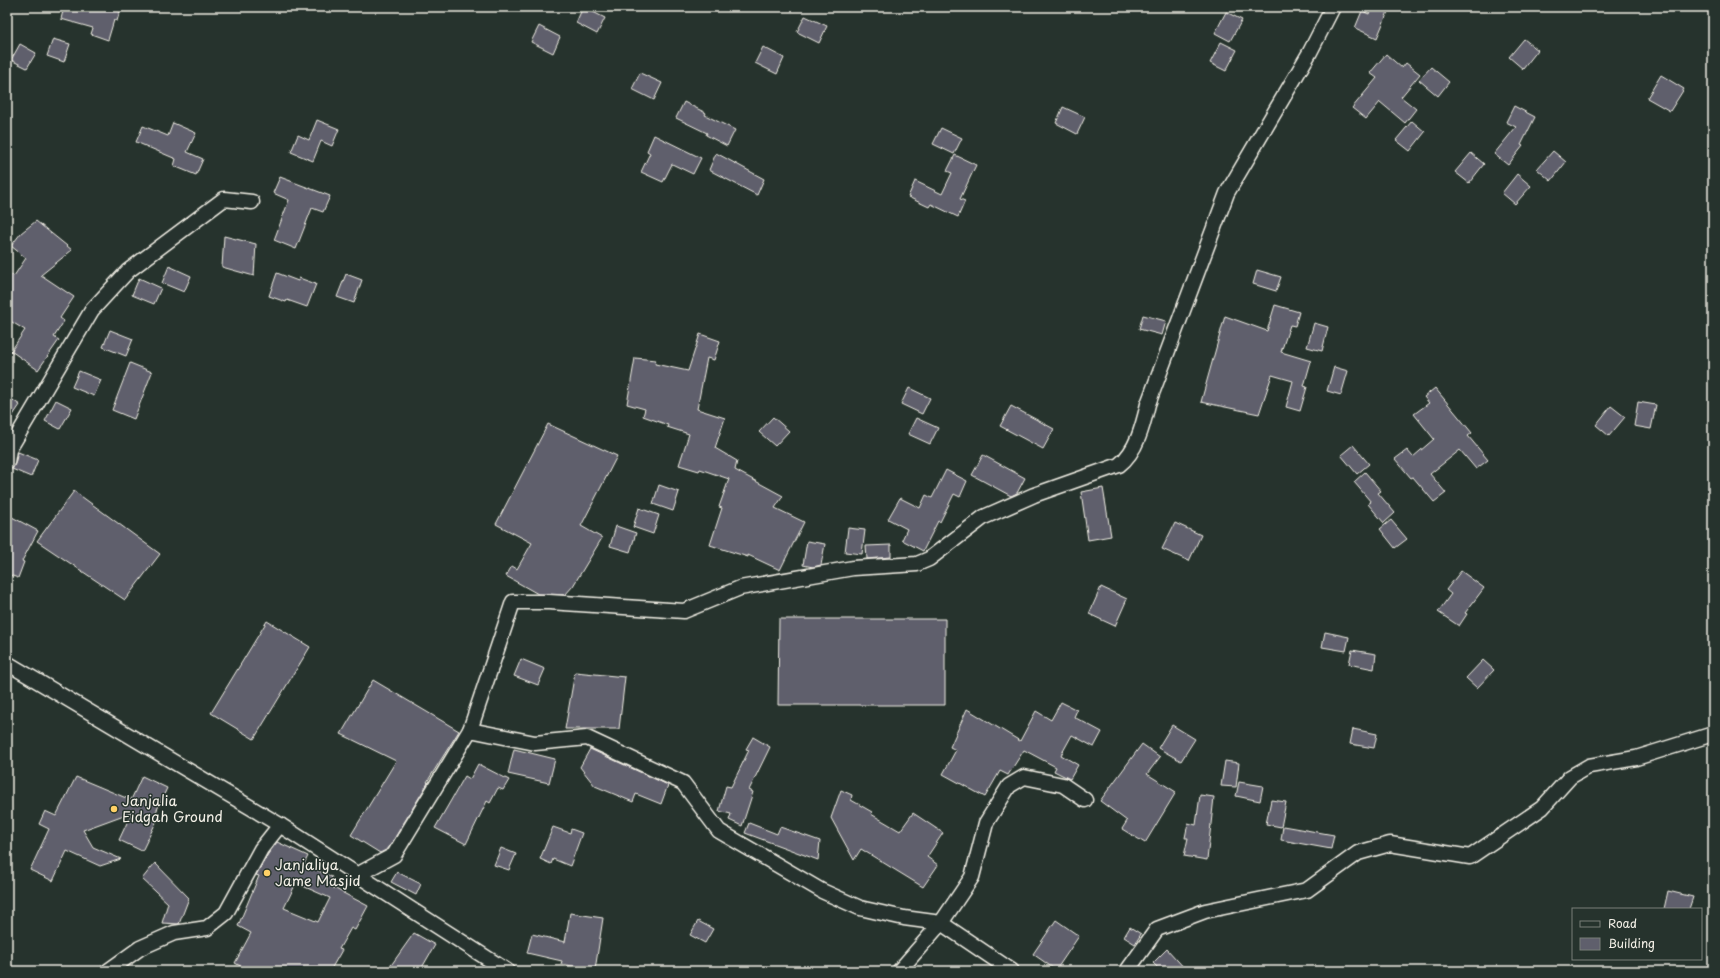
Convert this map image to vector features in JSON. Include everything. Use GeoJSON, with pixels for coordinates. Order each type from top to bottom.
{"type":"FeatureCollection","features":[{"type":"Feature","properties":{"kind":"street"},"geometry":{"type":"LineString","coordinates":[[357,874],[394,855],[470,730],[512,602],[549,602],[684,611],[740,588],[853,568],[917,564],[929,559],[984,517],[1034,495],[1119,465],[1127,459],[1142,430],[1148,404],[1226,193],[1310,52],[1333,7]]}},
{"type":"Feature","properties":{"kind":"street"},"geometry":{"type":"LineString","coordinates":[[7,462],[9,450],[92,310],[128,271],[224,199],[252,202]]}},
{"type":"Feature","properties":{"kind":"street"},"geometry":{"type":"LineString","coordinates":[[7,663],[280,825],[507,971]]}},
{"type":"Feature","properties":{"kind":"street"},"geometry":{"type":"LineString","coordinates":[[470,730],[535,743],[587,738],[683,783],[719,831],[822,891],[860,908],[904,918],[941,923],[1012,971]]}},
{"type":"Feature","properties":{"kind":"street"},"geometry":{"type":"LineString","coordinates":[[1127,971],[1157,929],[1205,911],[1307,890],[1358,853],[1390,844],[1470,857],[1542,808],[1570,777],[1589,766],[1636,758],[1713,734]]}},
{"type":"Feature","properties":{"kind":"street"},"geometry":{"type":"LineString","coordinates":[[899,971],[941,923],[972,877],[986,823],[1009,786],[1024,777],[1063,785],[1086,800]]}},
{"type":"Feature","properties":{"kind":"street"},"geometry":{"type":"LineString","coordinates":[[108,971],[140,948],[174,933],[207,928],[226,913],[262,849],[280,825]]}},
{"type":"Feature","properties":{"kind":"building"},"geometry":{"type":"Polygon","coordinates":[[[64,7],[121,7],[117,21],[114,20],[108,40],[91,34],[93,28],[61,19],[64,7]]]}},
{"type":"Feature","properties":{"kind":"building"},"geometry":{"type":"Polygon","coordinates":[[[583,7],[605,18],[597,34],[576,23],[583,7]]]}},
{"type":"Feature","properties":{"kind":"building"},"geometry":{"type":"Polygon","coordinates":[[[1372,7],[1390,7],[1377,38],[1355,28],[1362,11],[1369,14],[1372,7]]]}},
{"type":"Feature","properties":{"kind":"building"},"geometry":{"type":"Polygon","coordinates":[[[1226,12],[1242,20],[1230,41],[1215,33],[1226,12]]]}},
{"type":"Feature","properties":{"kind":"building"},"geometry":{"type":"Polygon","coordinates":[[[805,16],[827,26],[819,43],[797,32],[805,16]]]}},
{"type":"Feature","properties":{"kind":"building"},"geometry":{"type":"Polygon","coordinates":[[[539,26],[560,37],[553,53],[531,42],[539,26]]]}},
{"type":"Feature","properties":{"kind":"building"},"geometry":{"type":"Polygon","coordinates":[[[53,39],[70,44],[64,62],[47,56],[53,39]]]}},
{"type":"Feature","properties":{"kind":"building"},"geometry":{"type":"Polygon","coordinates":[[[1524,39],[1538,50],[1523,69],[1509,57],[1524,39]]]}},
{"type":"Feature","properties":{"kind":"building"},"geometry":{"type":"Polygon","coordinates":[[[1221,42],[1237,50],[1226,71],[1210,63],[1221,42]]]}},
{"type":"Feature","properties":{"kind":"building"},"geometry":{"type":"Polygon","coordinates":[[[20,44],[36,53],[27,68],[11,60],[20,44]]]}},
{"type":"Feature","properties":{"kind":"building"},"geometry":{"type":"Polygon","coordinates":[[[763,47],[784,58],[777,74],[755,63],[763,47]]]}},
{"type":"Feature","properties":{"kind":"building"},"geometry":{"type":"Polygon","coordinates":[[[1386,54],[1402,68],[1406,63],[1420,74],[1401,97],[1416,109],[1405,123],[1380,102],[1366,119],[1352,108],[1377,78],[1370,73],[1386,54]]]}},
{"type":"Feature","properties":{"kind":"building"},"geometry":{"type":"Polygon","coordinates":[[[1431,67],[1449,82],[1438,96],[1419,80],[1431,67]]]}},
{"type":"Feature","properties":{"kind":"building"},"geometry":{"type":"Polygon","coordinates":[[[640,73],[662,83],[654,100],[632,89],[640,73]]]}},
{"type":"Feature","properties":{"kind":"building"},"geometry":{"type":"Polygon","coordinates":[[[1661,75],[1684,89],[1670,111],[1647,98],[1661,75]]]}},
{"type":"Feature","properties":{"kind":"building"},"geometry":{"type":"Polygon","coordinates":[[[684,102],[706,113],[705,115],[735,130],[727,146],[706,135],[707,133],[676,118],[684,102]]]}},
{"type":"Feature","properties":{"kind":"building"},"geometry":{"type":"Polygon","coordinates":[[[1514,106],[1535,117],[1521,145],[1523,146],[1508,165],[1494,154],[1516,127],[1506,122],[1514,106]]]}},
{"type":"Feature","properties":{"kind":"building"},"geometry":{"type":"Polygon","coordinates":[[[1063,107],[1085,117],[1077,134],[1056,123],[1063,107]]]}},
{"type":"Feature","properties":{"kind":"building"},"geometry":{"type":"Polygon","coordinates":[[[317,120],[339,129],[332,146],[321,141],[313,161],[291,152],[298,135],[309,140],[317,120]]]}},
{"type":"Feature","properties":{"kind":"building"},"geometry":{"type":"Polygon","coordinates":[[[1412,121],[1425,132],[1410,151],[1396,140],[1412,121]]]}},
{"type":"Feature","properties":{"kind":"building"},"geometry":{"type":"Polygon","coordinates":[[[173,123],[196,133],[187,152],[203,159],[196,175],[174,166],[176,159],[136,142],[143,126],[168,136],[173,123]]]}},
{"type":"Feature","properties":{"kind":"building"},"geometry":{"type":"Polygon","coordinates":[[[941,128],[962,138],[954,154],[933,144],[941,128]]]}},
{"type":"Feature","properties":{"kind":"building"},"geometry":{"type":"Polygon","coordinates":[[[654,135],[701,158],[693,174],[672,164],[663,182],[641,172],[650,153],[647,151],[654,135]]]}},
{"type":"Feature","properties":{"kind":"building"},"geometry":{"type":"Polygon","coordinates":[[[1553,151],[1566,162],[1551,181],[1537,169],[1553,151]]]}},
{"type":"Feature","properties":{"kind":"building"},"geometry":{"type":"Polygon","coordinates":[[[716,153],[764,179],[757,195],[709,170],[716,153]]]}},
{"type":"Feature","properties":{"kind":"building"},"geometry":{"type":"Polygon","coordinates":[[[1471,153],[1484,164],[1469,183],[1455,172],[1471,153]]]}},
{"type":"Feature","properties":{"kind":"building"},"geometry":{"type":"Polygon","coordinates":[[[955,155],[976,165],[960,199],[965,201],[958,217],[931,204],[929,207],[908,197],[915,181],[942,194],[952,173],[947,171],[955,155]]]}},
{"type":"Feature","properties":{"kind":"building"},"geometry":{"type":"Polygon","coordinates":[[[1517,174],[1531,186],[1515,204],[1502,193],[1517,174]]]}},
{"type":"Feature","properties":{"kind":"building"},"geometry":{"type":"Polygon","coordinates":[[[280,177],[330,196],[323,212],[312,208],[296,249],[274,240],[289,200],[273,193],[280,177]]]}},
{"type":"Feature","properties":{"kind":"building"},"geometry":{"type":"Polygon","coordinates":[[[36,221],[72,250],[41,275],[74,297],[60,318],[64,321],[54,337],[59,340],[38,370],[11,351],[25,330],[7,319],[7,272],[14,276],[26,258],[11,246],[21,233],[36,221]]]}},
{"type":"Feature","properties":{"kind":"building"},"geometry":{"type":"Polygon","coordinates":[[[224,236],[256,244],[254,276],[222,267],[224,236]]]}},
{"type":"Feature","properties":{"kind":"building"},"geometry":{"type":"Polygon","coordinates":[[[169,266],[191,276],[184,292],[162,283],[169,266]]]}},
{"type":"Feature","properties":{"kind":"building"},"geometry":{"type":"Polygon","coordinates":[[[1257,270],[1281,277],[1276,291],[1253,284],[1257,270]]]}},
{"type":"Feature","properties":{"kind":"building"},"geometry":{"type":"Polygon","coordinates":[[[277,273],[298,281],[299,278],[316,284],[307,307],[269,296],[277,273]]]}},
{"type":"Feature","properties":{"kind":"building"},"geometry":{"type":"Polygon","coordinates":[[[346,274],[362,280],[354,303],[337,297],[346,274]]]}},
{"type":"Feature","properties":{"kind":"building"},"geometry":{"type":"Polygon","coordinates":[[[139,278],[161,288],[154,304],[132,295],[139,278]]]}},
{"type":"Feature","properties":{"kind":"building"},"geometry":{"type":"Polygon","coordinates":[[[1275,305],[1299,312],[1295,326],[1290,325],[1281,352],[1311,361],[1304,386],[1307,387],[1300,411],[1286,407],[1293,381],[1272,375],[1259,414],[1201,402],[1225,316],[1267,331],[1275,305]]]}},
{"type":"Feature","properties":{"kind":"building"},"geometry":{"type":"Polygon","coordinates":[[[1143,315],[1166,321],[1162,335],[1139,329],[1143,315]]]}},
{"type":"Feature","properties":{"kind":"building"},"geometry":{"type":"Polygon","coordinates":[[[1314,323],[1328,327],[1322,351],[1307,347],[1314,323]]]}},
{"type":"Feature","properties":{"kind":"building"},"geometry":{"type":"Polygon","coordinates":[[[110,330],[133,339],[126,356],[103,347],[110,330]]]}},
{"type":"Feature","properties":{"kind":"building"},"geometry":{"type":"Polygon","coordinates":[[[700,334],[720,341],[714,360],[707,358],[697,409],[725,418],[715,448],[737,461],[735,470],[783,496],[775,508],[804,522],[780,570],[748,555],[748,557],[710,545],[722,508],[719,507],[729,479],[700,469],[699,471],[679,465],[689,434],[667,427],[668,425],[643,416],[645,409],[627,404],[635,358],[656,360],[655,364],[688,371],[700,334]]]}},
{"type":"Feature","properties":{"kind":"building"},"geometry":{"type":"Polygon","coordinates":[[[130,363],[152,372],[134,419],[112,410],[130,363]]]}},
{"type":"Feature","properties":{"kind":"building"},"geometry":{"type":"Polygon","coordinates":[[[1334,367],[1348,371],[1341,395],[1327,391],[1334,367]]]}},
{"type":"Feature","properties":{"kind":"building"},"geometry":{"type":"Polygon","coordinates":[[[79,371],[101,380],[94,396],[72,387],[79,371]]]}},
{"type":"Feature","properties":{"kind":"building"},"geometry":{"type":"Polygon","coordinates":[[[909,388],[930,398],[922,414],[901,404],[909,388]]]}},
{"type":"Feature","properties":{"kind":"building"},"geometry":{"type":"Polygon","coordinates":[[[1435,388],[1472,433],[1468,436],[1488,460],[1476,469],[1460,450],[1430,474],[1446,493],[1434,502],[1413,477],[1411,478],[1395,459],[1407,450],[1413,457],[1434,439],[1414,414],[1429,403],[1424,397],[1435,388]]]}},
{"type":"Feature","properties":{"kind":"building"},"geometry":{"type":"Polygon","coordinates":[[[7,396],[20,405],[7,424],[7,396]]]}},
{"type":"Feature","properties":{"kind":"building"},"geometry":{"type":"Polygon","coordinates":[[[56,400],[72,408],[60,429],[45,421],[56,400]]]}},
{"type":"Feature","properties":{"kind":"building"},"geometry":{"type":"Polygon","coordinates":[[[1638,402],[1656,405],[1651,429],[1634,426],[1638,402]]]}},
{"type":"Feature","properties":{"kind":"building"},"geometry":{"type":"Polygon","coordinates":[[[1011,406],[1054,429],[1043,449],[1000,426],[1011,406]]]}},
{"type":"Feature","properties":{"kind":"building"},"geometry":{"type":"Polygon","coordinates":[[[1611,406],[1625,417],[1609,436],[1596,425],[1611,406]]]}},
{"type":"Feature","properties":{"kind":"building"},"geometry":{"type":"Polygon","coordinates":[[[773,417],[789,431],[775,446],[759,432],[773,417]]]}},
{"type":"Feature","properties":{"kind":"building"},"geometry":{"type":"Polygon","coordinates":[[[916,418],[938,428],[930,444],[908,434],[916,418]]]}},
{"type":"Feature","properties":{"kind":"building"},"geometry":{"type":"Polygon","coordinates":[[[548,424],[617,456],[581,526],[602,538],[573,586],[565,595],[538,594],[506,576],[512,566],[517,569],[532,543],[496,524],[548,424]]]}},
{"type":"Feature","properties":{"kind":"building"},"geometry":{"type":"Polygon","coordinates":[[[1353,445],[1369,464],[1357,474],[1341,455],[1353,445]]]}},
{"type":"Feature","properties":{"kind":"building"},"geometry":{"type":"Polygon","coordinates":[[[18,452],[38,460],[31,477],[12,469],[18,452]]]}},
{"type":"Feature","properties":{"kind":"building"},"geometry":{"type":"Polygon","coordinates":[[[983,455],[1025,478],[1017,493],[1011,496],[972,475],[983,455]]]}},
{"type":"Feature","properties":{"kind":"building"},"geometry":{"type":"Polygon","coordinates":[[[946,470],[967,481],[960,497],[954,494],[923,551],[902,540],[907,529],[888,519],[900,498],[920,508],[926,495],[932,498],[946,470]]]}},
{"type":"Feature","properties":{"kind":"building"},"geometry":{"type":"Polygon","coordinates":[[[1365,472],[1381,491],[1378,493],[1395,513],[1384,523],[1368,504],[1371,502],[1354,482],[1365,472]]]}},
{"type":"Feature","properties":{"kind":"building"},"geometry":{"type":"Polygon","coordinates":[[[659,485],[679,492],[673,511],[653,504],[659,485]]]}},
{"type":"Feature","properties":{"kind":"building"},"geometry":{"type":"Polygon","coordinates":[[[1103,488],[1111,536],[1088,540],[1081,492],[1103,488]]]}},
{"type":"Feature","properties":{"kind":"building"},"geometry":{"type":"Polygon","coordinates":[[[74,491],[160,554],[125,600],[37,541],[74,491]]]}},
{"type":"Feature","properties":{"kind":"building"},"geometry":{"type":"Polygon","coordinates":[[[639,508],[659,515],[653,534],[633,527],[639,508]]]}},
{"type":"Feature","properties":{"kind":"building"},"geometry":{"type":"Polygon","coordinates":[[[12,517],[38,531],[22,561],[24,562],[18,578],[7,574],[7,527],[12,517]]]}},
{"type":"Feature","properties":{"kind":"building"},"geometry":{"type":"Polygon","coordinates":[[[1391,520],[1407,539],[1395,548],[1380,529],[1391,520]]]}},
{"type":"Feature","properties":{"kind":"building"},"geometry":{"type":"Polygon","coordinates":[[[1175,523],[1201,535],[1189,561],[1162,549],[1175,523]]]}},
{"type":"Feature","properties":{"kind":"building"},"geometry":{"type":"Polygon","coordinates":[[[616,526],[636,533],[630,552],[610,546],[616,526]]]}},
{"type":"Feature","properties":{"kind":"building"},"geometry":{"type":"Polygon","coordinates":[[[848,528],[865,530],[862,554],[845,552],[848,528]]]}},
{"type":"Feature","properties":{"kind":"building"},"geometry":{"type":"Polygon","coordinates":[[[807,541],[825,544],[821,565],[813,567],[803,565],[807,541]]]}},
{"type":"Feature","properties":{"kind":"building"},"geometry":{"type":"Polygon","coordinates":[[[891,545],[891,557],[867,559],[866,546],[891,545]]]}},
{"type":"Feature","properties":{"kind":"building"},"geometry":{"type":"Polygon","coordinates":[[[1461,571],[1484,588],[1465,613],[1467,614],[1459,626],[1438,612],[1451,594],[1446,590],[1461,571]]]}},
{"type":"Feature","properties":{"kind":"building"},"geometry":{"type":"Polygon","coordinates":[[[1101,587],[1127,599],[1115,626],[1089,614],[1101,587]]]}},
{"type":"Feature","properties":{"kind":"building"},"geometry":{"type":"Polygon","coordinates":[[[779,619],[945,619],[945,705],[778,705],[779,619]]]}},
{"type":"Feature","properties":{"kind":"building"},"geometry":{"type":"Polygon","coordinates":[[[267,621],[310,647],[254,739],[211,713],[267,621]]]}},
{"type":"Feature","properties":{"kind":"building"},"geometry":{"type":"Polygon","coordinates":[[[1325,632],[1349,637],[1346,651],[1322,647],[1325,632]]]}},
{"type":"Feature","properties":{"kind":"building"},"geometry":{"type":"Polygon","coordinates":[[[1352,650],[1376,654],[1374,669],[1349,664],[1352,650]]]}},
{"type":"Feature","properties":{"kind":"building"},"geometry":{"type":"Polygon","coordinates":[[[521,659],[545,669],[538,685],[514,676],[521,659]]]}},
{"type":"Feature","properties":{"kind":"building"},"geometry":{"type":"Polygon","coordinates":[[[1483,660],[1494,670],[1477,688],[1466,678],[1483,660]]]}},
{"type":"Feature","properties":{"kind":"building"},"geometry":{"type":"Polygon","coordinates":[[[575,672],[625,677],[619,729],[565,729],[575,672]]]}},
{"type":"Feature","properties":{"kind":"building"},"geometry":{"type":"Polygon","coordinates":[[[373,680],[459,731],[388,849],[380,853],[351,835],[396,761],[341,734],[373,680]]]}},
{"type":"Feature","properties":{"kind":"building"},"geometry":{"type":"Polygon","coordinates":[[[1061,702],[1077,710],[1074,717],[1102,732],[1094,747],[1072,735],[1061,755],[1078,765],[1070,779],[1054,771],[1056,767],[1024,750],[1008,775],[1000,771],[985,797],[943,774],[956,750],[950,747],[967,709],[1020,741],[1036,711],[1051,720],[1061,702]]]}},
{"type":"Feature","properties":{"kind":"building"},"geometry":{"type":"Polygon","coordinates":[[[1172,725],[1195,739],[1181,761],[1158,748],[1172,725]]]}},
{"type":"Feature","properties":{"kind":"building"},"geometry":{"type":"Polygon","coordinates":[[[1353,729],[1377,734],[1374,748],[1350,744],[1353,729]]]}},
{"type":"Feature","properties":{"kind":"building"},"geometry":{"type":"Polygon","coordinates":[[[753,737],[770,747],[749,790],[753,792],[742,826],[729,820],[731,814],[719,811],[726,786],[731,787],[749,750],[746,749],[753,737]]]}},
{"type":"Feature","properties":{"kind":"building"},"geometry":{"type":"Polygon","coordinates":[[[1142,744],[1160,757],[1147,774],[1176,792],[1145,843],[1122,829],[1127,821],[1100,801],[1142,744]]]}},
{"type":"Feature","properties":{"kind":"building"},"geometry":{"type":"Polygon","coordinates":[[[514,749],[555,759],[549,783],[508,774],[514,749]]]}},
{"type":"Feature","properties":{"kind":"building"},"geometry":{"type":"Polygon","coordinates":[[[590,749],[668,785],[661,804],[636,794],[633,802],[595,786],[580,767],[590,749]]]}},
{"type":"Feature","properties":{"kind":"building"},"geometry":{"type":"Polygon","coordinates":[[[1225,761],[1239,763],[1236,787],[1221,786],[1225,761]]]}},
{"type":"Feature","properties":{"kind":"building"},"geometry":{"type":"Polygon","coordinates":[[[478,764],[509,780],[503,790],[498,788],[490,803],[487,801],[466,844],[435,828],[465,776],[470,779],[478,764]]]}},
{"type":"Feature","properties":{"kind":"building"},"geometry":{"type":"Polygon","coordinates":[[[142,776],[167,788],[156,812],[160,814],[142,851],[119,840],[132,812],[83,830],[93,847],[121,859],[100,866],[67,851],[53,881],[30,870],[49,829],[39,824],[45,811],[56,816],[76,777],[131,800],[142,776]]]}},
{"type":"Feature","properties":{"kind":"building"},"geometry":{"type":"Polygon","coordinates":[[[1239,782],[1263,786],[1260,801],[1236,796],[1239,782]]]}},
{"type":"Feature","properties":{"kind":"building"},"geometry":{"type":"Polygon","coordinates":[[[841,790],[852,795],[851,800],[872,812],[871,814],[900,831],[913,813],[943,833],[927,857],[938,865],[923,887],[861,849],[854,860],[831,818],[841,790]]]}},
{"type":"Feature","properties":{"kind":"building"},"geometry":{"type":"Polygon","coordinates":[[[1200,795],[1214,797],[1207,860],[1184,856],[1188,838],[1185,838],[1188,823],[1196,825],[1200,795]]]}},
{"type":"Feature","properties":{"kind":"building"},"geometry":{"type":"Polygon","coordinates":[[[1271,800],[1286,802],[1281,827],[1266,824],[1271,800]]]}},
{"type":"Feature","properties":{"kind":"building"},"geometry":{"type":"Polygon","coordinates":[[[749,823],[777,834],[780,827],[820,841],[818,860],[745,833],[749,823]]]}},
{"type":"Feature","properties":{"kind":"building"},"geometry":{"type":"Polygon","coordinates":[[[1283,826],[1334,835],[1331,849],[1281,840],[1283,826]]]}},
{"type":"Feature","properties":{"kind":"building"},"geometry":{"type":"Polygon","coordinates":[[[553,827],[570,833],[571,829],[582,833],[570,866],[553,859],[551,864],[540,859],[553,827]]]}},
{"type":"Feature","properties":{"kind":"building"},"geometry":{"type":"Polygon","coordinates":[[[277,842],[308,856],[304,864],[332,877],[328,885],[368,906],[355,930],[351,928],[339,949],[342,950],[330,971],[249,971],[235,963],[251,933],[238,926],[259,876],[256,875],[277,842]],[[296,883],[284,908],[318,922],[330,898],[296,883]]]}},
{"type":"Feature","properties":{"kind":"building"},"geometry":{"type":"Polygon","coordinates":[[[501,848],[516,854],[509,870],[494,865],[501,848]]]}},
{"type":"Feature","properties":{"kind":"building"},"geometry":{"type":"Polygon","coordinates":[[[155,863],[189,898],[179,924],[162,923],[168,903],[142,879],[155,863]]]}},
{"type":"Feature","properties":{"kind":"building"},"geometry":{"type":"Polygon","coordinates":[[[397,872],[421,884],[416,895],[391,882],[397,872]]]}},
{"type":"Feature","properties":{"kind":"building"},"geometry":{"type":"Polygon","coordinates":[[[1668,891],[1693,897],[1689,908],[1664,908],[1668,891]]]}},
{"type":"Feature","properties":{"kind":"building"},"geometry":{"type":"Polygon","coordinates":[[[570,913],[603,918],[595,970],[561,964],[562,961],[527,953],[532,934],[565,942],[570,913]]]}},
{"type":"Feature","properties":{"kind":"building"},"geometry":{"type":"Polygon","coordinates":[[[1056,920],[1079,936],[1056,970],[1033,954],[1056,920]]]}},
{"type":"Feature","properties":{"kind":"building"},"geometry":{"type":"Polygon","coordinates":[[[698,921],[713,929],[705,943],[690,935],[698,921]]]}},
{"type":"Feature","properties":{"kind":"building"},"geometry":{"type":"Polygon","coordinates":[[[1130,927],[1141,934],[1135,944],[1124,937],[1130,927]]]}},
{"type":"Feature","properties":{"kind":"building"},"geometry":{"type":"Polygon","coordinates":[[[414,933],[435,945],[420,971],[387,971],[414,933]]]}},
{"type":"Feature","properties":{"kind":"building"},"geometry":{"type":"Polygon","coordinates":[[[1167,949],[1187,971],[1161,971],[1153,963],[1167,949]]]}},
{"type":"Feature","properties":{"kind":"place","name":"Janjalia Eidgah Ground"},"geometry":{"type":"Point","coordinates":[114,809]}},
{"type":"Feature","properties":{"kind":"place","name":"Janjaliya Jame Masjid"},"geometry":{"type":"Point","coordinates":[267,873]}}]}
